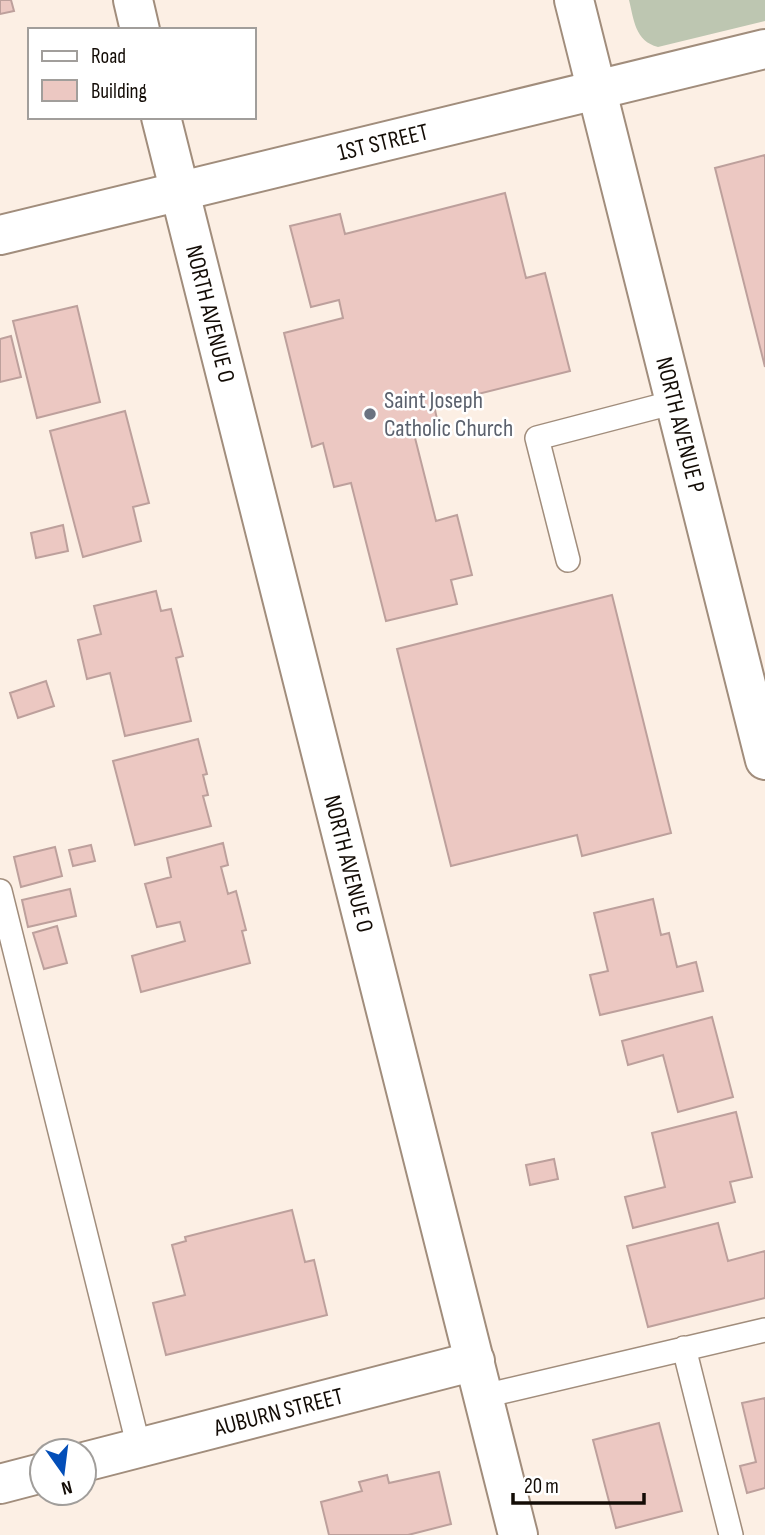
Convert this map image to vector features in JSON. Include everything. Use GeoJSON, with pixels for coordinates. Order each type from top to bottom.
{"type":"FeatureCollection","features":[{"type":"Feature","properties":{"kind":"street"},"geometry":{"type":"LineString","coordinates":[[133,0],[140,28]]}},
{"type":"Feature","properties":{"kind":"street","name":"NORTH AVENUE P"},"geometry":{"type":"LineString","coordinates":[[574,0],[765,760]]}},
{"type":"Feature","properties":{"kind":"street","name":"1ST STREET"},"geometry":{"type":"LineString","coordinates":[[0,235],[765,49]]}},
{"type":"Feature","properties":{"kind":"street","name":"NORTH AVENUE O"},"geometry":{"type":"LineString","coordinates":[[162,119],[518,1535]]}},
{"type":"Feature","properties":{"kind":"street","name":"AUBURN STREET"},"geometry":{"type":"LineString","coordinates":[[98,1458],[479,1378]]}},
{"type":"Feature","properties":{"kind":"street"},"geometry":{"type":"LineString","coordinates":[[0,1484],[28,1477]]}},
{"type":"Feature","properties":{"kind":"lane"},"geometry":{"type":"LineString","coordinates":[[568,560],[537,438],[675,402]]}},
{"type":"Feature","properties":{"kind":"lane"},"geometry":{"type":"LineString","coordinates":[[0,891],[139,1448]]}},
{"type":"Feature","properties":{"kind":"lane"},"geometry":{"type":"LineString","coordinates":[[479,1378],[684,1348],[765,1330]]}},
{"type":"Feature","properties":{"kind":"lane"},"geometry":{"type":"LineString","coordinates":[[684,1348],[731,1535]]}},
{"type":"Feature","properties":{"kind":"green space"},"geometry":{"type":"Polygon","coordinates":[[[629,0],[765,0],[765,21],[658,47],[640,35],[629,0]]]}},
{"type":"Feature","properties":{"kind":"building"},"geometry":{"type":"Polygon","coordinates":[[[0,0],[11,0],[14,11],[0,14],[0,0]]]}},
{"type":"Feature","properties":{"kind":"building"},"geometry":{"type":"Polygon","coordinates":[[[765,155],[765,367],[715,168],[765,155]]]}},
{"type":"Feature","properties":{"kind":"building","name":"Saint Joseph Catholic Church"},"geometry":{"type":"Polygon","coordinates":[[[505,193],[526,278],[545,273],[570,371],[434,405],[438,424],[413,430],[436,521],[457,515],[472,575],[451,580],[457,604],[386,621],[351,483],[334,487],[323,443],[312,447],[284,333],[343,318],[339,300],[311,307],[290,226],[340,214],[345,234],[505,193]]]}},
{"type":"Feature","properties":{"kind":"building"},"geometry":{"type":"Polygon","coordinates":[[[77,306],[100,402],[37,418],[13,321],[77,306]]]}},
{"type":"Feature","properties":{"kind":"building"},"geometry":{"type":"Polygon","coordinates":[[[11,336],[21,377],[0,382],[0,339],[11,336]]]}},
{"type":"Feature","properties":{"kind":"building"},"geometry":{"type":"Polygon","coordinates":[[[125,411],[149,503],[133,507],[141,541],[83,557],[50,431],[125,411]]]}},
{"type":"Feature","properties":{"kind":"building"},"geometry":{"type":"Polygon","coordinates":[[[63,525],[68,551],[36,558],[31,533],[63,525]]]}},
{"type":"Feature","properties":{"kind":"building"},"geometry":{"type":"Polygon","coordinates":[[[156,591],[161,611],[171,609],[183,656],[176,658],[191,721],[125,736],[110,673],[87,679],[78,640],[101,634],[94,606],[156,591]]]}},
{"type":"Feature","properties":{"kind":"building"},"geometry":{"type":"Polygon","coordinates":[[[612,595],[671,833],[582,856],[577,835],[451,866],[397,649],[612,595]]]}},
{"type":"Feature","properties":{"kind":"building"},"geometry":{"type":"Polygon","coordinates":[[[46,681],[54,706],[18,718],[10,693],[46,681]]]}},
{"type":"Feature","properties":{"kind":"building"},"geometry":{"type":"Polygon","coordinates":[[[198,739],[207,774],[203,775],[208,795],[203,796],[211,826],[135,845],[113,761],[198,739]]]}},
{"type":"Feature","properties":{"kind":"building"},"geometry":{"type":"Polygon","coordinates":[[[223,843],[228,865],[221,867],[228,894],[236,891],[246,930],[242,931],[250,963],[141,992],[132,956],[185,941],[180,922],[157,927],[145,884],[171,877],[167,858],[223,843]]]}},
{"type":"Feature","properties":{"kind":"building"},"geometry":{"type":"Polygon","coordinates":[[[91,845],[95,861],[73,866],[69,850],[91,845]]]}},
{"type":"Feature","properties":{"kind":"building"},"geometry":{"type":"Polygon","coordinates":[[[55,847],[62,876],[21,887],[14,857],[55,847]]]}},
{"type":"Feature","properties":{"kind":"building"},"geometry":{"type":"Polygon","coordinates":[[[70,889],[76,916],[28,927],[22,900],[70,889]]]}},
{"type":"Feature","properties":{"kind":"building"},"geometry":{"type":"Polygon","coordinates":[[[653,899],[661,935],[669,933],[677,967],[696,962],[703,991],[600,1015],[590,975],[608,971],[594,913],[653,899]]]}},
{"type":"Feature","properties":{"kind":"building"},"geometry":{"type":"Polygon","coordinates":[[[57,926],[67,963],[44,969],[33,933],[57,926]]]}},
{"type":"Feature","properties":{"kind":"building"},"geometry":{"type":"Polygon","coordinates":[[[712,1017],[733,1097],[678,1112],[663,1055],[628,1065],[622,1041],[712,1017]]]}},
{"type":"Feature","properties":{"kind":"building"},"geometry":{"type":"Polygon","coordinates":[[[736,1112],[752,1177],[730,1182],[735,1202],[633,1228],[625,1197],[665,1187],[652,1133],[736,1112]]]}},
{"type":"Feature","properties":{"kind":"building"},"geometry":{"type":"Polygon","coordinates":[[[554,1159],[558,1179],[530,1185],[526,1165],[554,1159]]]}},
{"type":"Feature","properties":{"kind":"building"},"geometry":{"type":"Polygon","coordinates":[[[292,1210],[305,1262],[314,1260],[327,1315],[166,1355],[153,1303],[185,1295],[172,1245],[186,1241],[185,1237],[292,1210]]]}},
{"type":"Feature","properties":{"kind":"building"},"geometry":{"type":"Polygon","coordinates":[[[718,1223],[728,1261],[765,1251],[765,1298],[648,1327],[627,1246],[718,1223]]]}},
{"type":"Feature","properties":{"kind":"building"},"geometry":{"type":"Polygon","coordinates":[[[765,1398],[765,1488],[747,1493],[740,1466],[756,1462],[742,1403],[765,1398]]]}},
{"type":"Feature","properties":{"kind":"building"},"geometry":{"type":"Polygon","coordinates":[[[659,1423],[682,1511],[616,1528],[593,1440],[659,1423]]]}},
{"type":"Feature","properties":{"kind":"building"},"geometry":{"type":"Polygon","coordinates":[[[439,1472],[451,1524],[408,1535],[329,1535],[321,1502],[362,1491],[359,1482],[387,1475],[389,1483],[439,1472]]]}},
{"type":"Feature","properties":{"kind":"place","name":"Saint Joseph Catholic Church"},"geometry":{"type":"Point","coordinates":[370,414]}}]}
